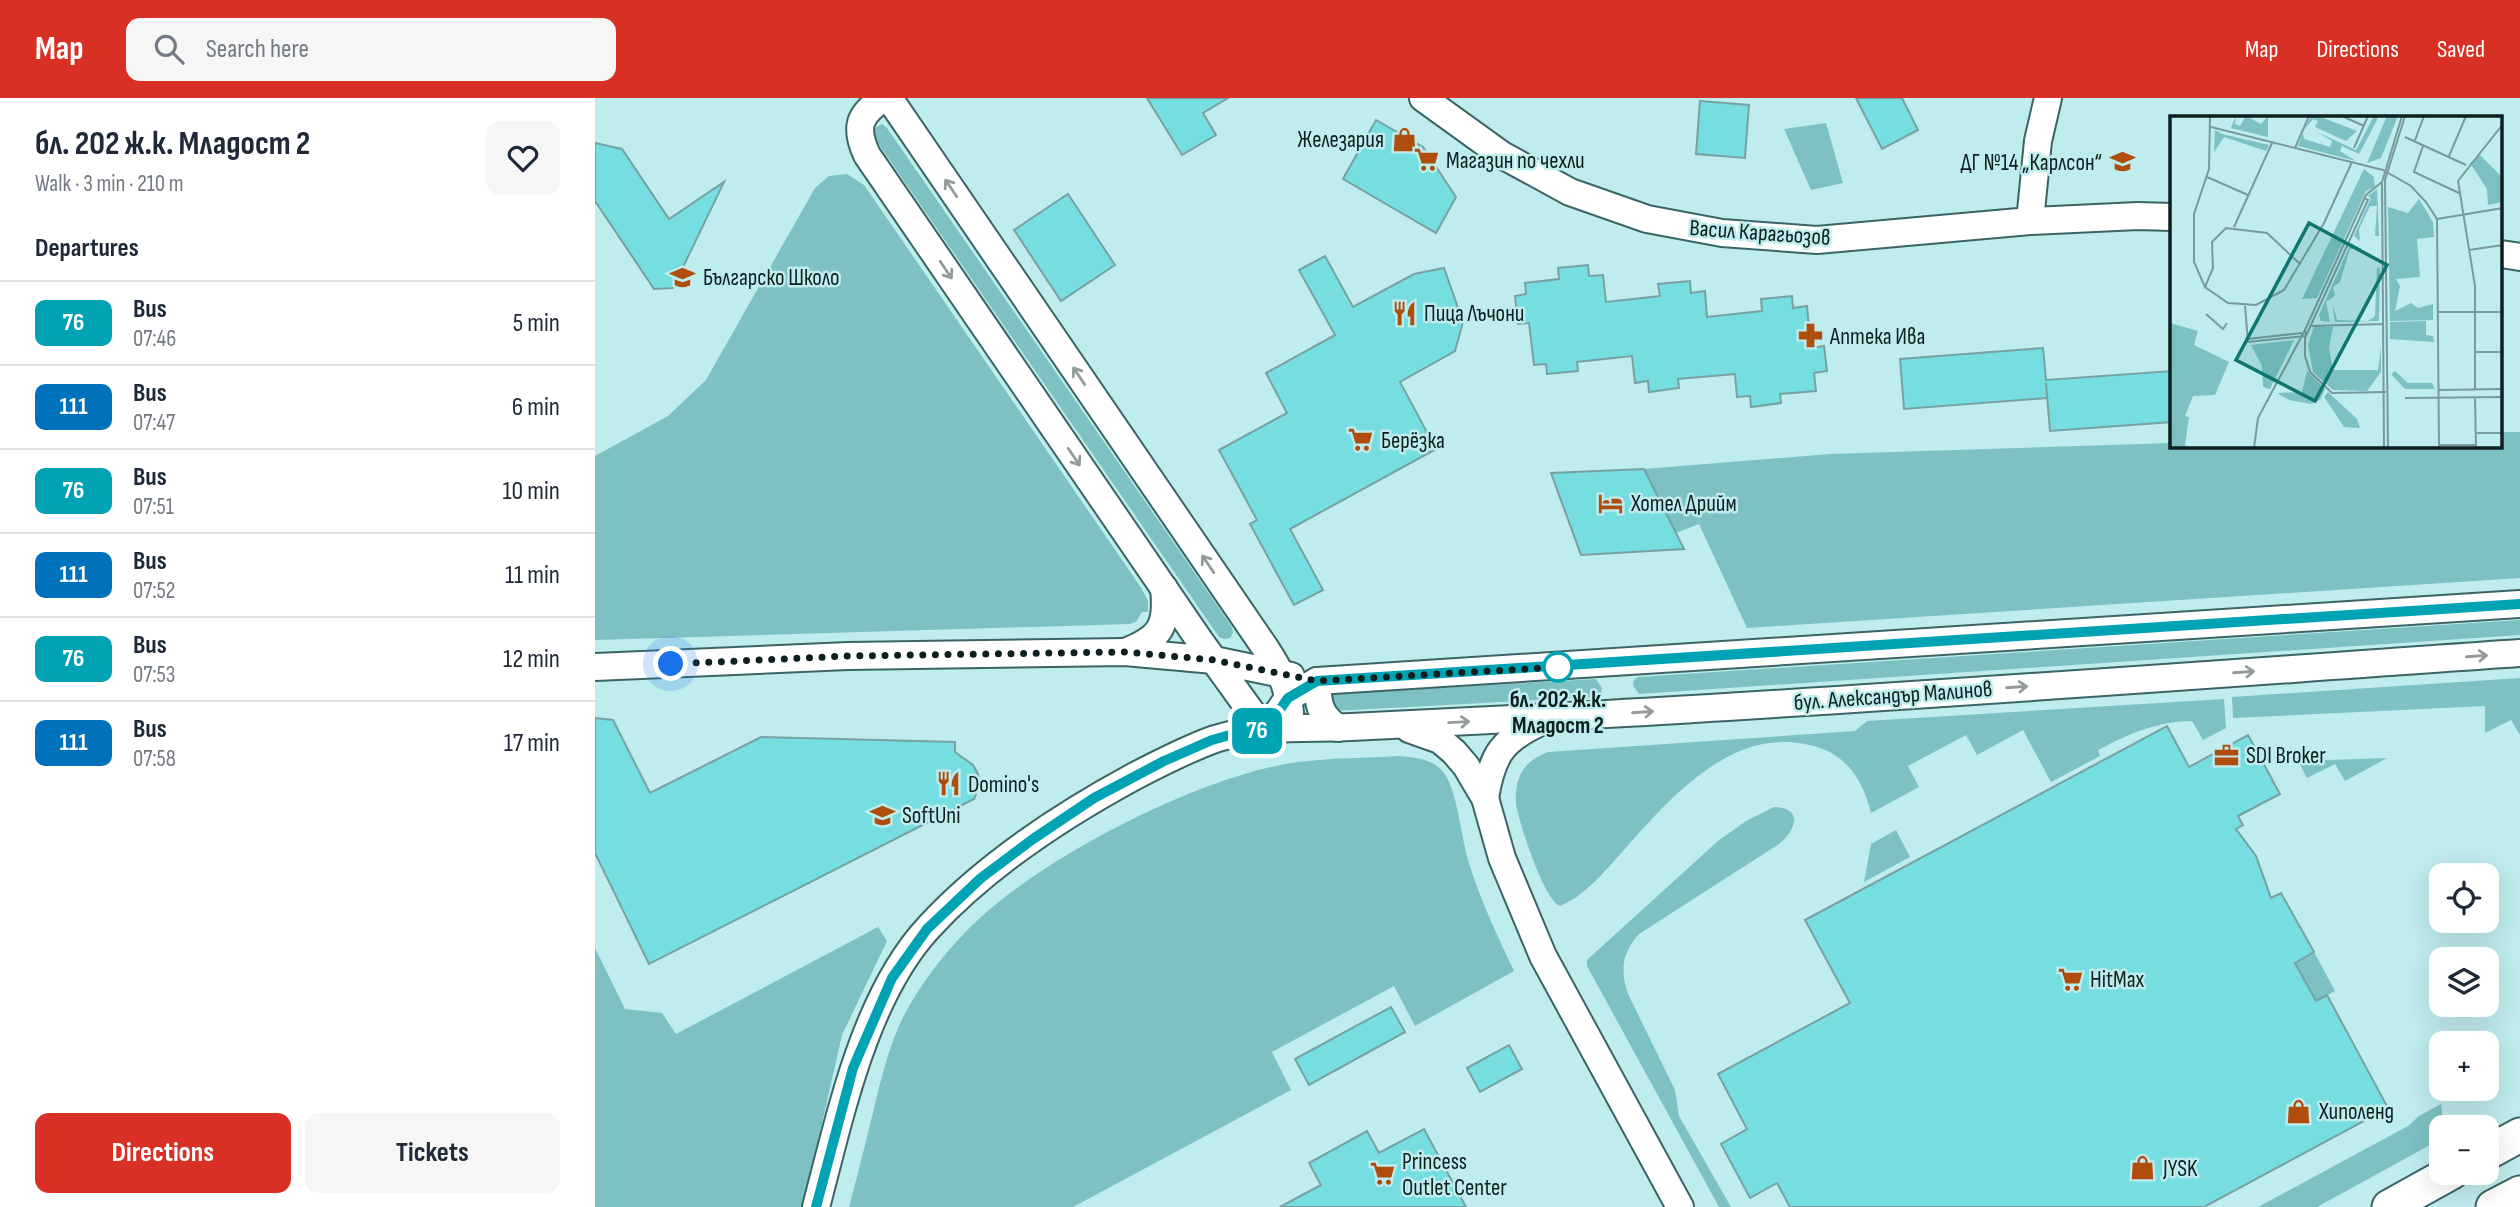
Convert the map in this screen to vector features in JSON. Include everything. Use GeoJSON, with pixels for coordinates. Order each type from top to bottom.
{"type":"FeatureCollection","features":[{"type":"Feature","properties":{"kind":"main road"},"geometry":{"type":"LineString","coordinates":[[2499,1146],[2520,1135]]}},
{"type":"Feature","properties":{"kind":"main road"},"geometry":{"type":"LineString","coordinates":[[2389,1207],[2429,1185]]}},
{"type":"Feature","properties":{"kind":"main road"},"geometry":{"type":"LineString","coordinates":[[2493,1207],[2520,1192]]}},
{"type":"Feature","properties":{"kind":"street"},"geometry":{"type":"LineString","coordinates":[[887,98],[1246,620],[1285,686],[1278,730],[1214,660],[867,155],[860,130],[862,118],[870,107],[887,98]]}},
{"type":"Feature","properties":{"kind":"street","name":"Васил Карагьозов"},"geometry":{"type":"LineString","coordinates":[[1423,98],[1502,155],[1570,192],[1647,219],[1722,233],[1817,240],[2030,221],[2170,217]]}},
{"type":"Feature","properties":{"kind":"street"},"geometry":{"type":"LineString","coordinates":[[2030,221],[2038,141],[2048,98]]}},
{"type":"Feature","properties":{"kind":"street"},"geometry":{"type":"LineString","coordinates":[[1125,652],[1142,645],[1162,626],[1167,611],[1164,588]]}},
{"type":"Feature","properties":{"kind":"street"},"geometry":{"type":"LineString","coordinates":[[595,667],[848,656],[1125,652],[1214,660],[1285,686],[1317,681],[2520,604]]}},
{"type":"Feature","properties":{"kind":"street"},"geometry":{"type":"LineString","coordinates":[[1214,660],[1233,655],[1245,646],[1248,635],[1246,620]]}},
{"type":"Feature","properties":{"kind":"street","name":"бул. Александър Малинов"},"geometry":{"type":"LineString","coordinates":[[816,1207],[853,1068],[892,978],[927,929],[981,878],[1094,798],[1164,761],[1212,740],[1237,733],[1278,730],[1551,718],[2520,653]]}},
{"type":"Feature","properties":{"kind":"street"},"geometry":{"type":"LineString","coordinates":[[1317,681],[1318,707],[1326,719],[1338,728]]}},
{"type":"Feature","properties":{"kind":"street"},"geometry":{"type":"LineString","coordinates":[[1485,798],[1492,762],[1500,751],[1529,727],[1551,718]]}},
{"type":"Feature","properties":{"kind":"street"},"geometry":{"type":"LineString","coordinates":[[1391,725],[1440,740],[1466,766],[1485,798],[1502,858],[1543,956],[1680,1207]]}},
{"type":"Feature","properties":{"kind":"shaded area"},"geometry":{"type":"Polygon","coordinates":[[[1826,123],[1843,183],[1811,190],[1784,129],[1826,123]]]}},
{"type":"Feature","properties":{"kind":"shaded area"},"geometry":{"type":"Polygon","coordinates":[[[882,124],[1232,627],[1230,638],[1219,637],[875,139],[873,129],[882,124]]]}},
{"type":"Feature","properties":{"kind":"shaded area"},"geometry":{"type":"Polygon","coordinates":[[[847,174],[864,185],[1140,586],[1148,601],[1148,612],[1142,612],[1136,622],[595,640],[595,456],[668,416],[706,380],[815,188],[829,176],[847,174]]]}},
{"type":"Feature","properties":{"kind":"shaded area"},"geometry":{"type":"Polygon","coordinates":[[[2503,432],[2520,432],[2520,578],[1747,628],[1699,524],[1676,533],[1644,469],[1830,454],[2170,443],[2170,448],[2503,448],[2503,432]]]}},
{"type":"Feature","properties":{"kind":"shaded area"},"geometry":{"type":"Polygon","coordinates":[[[2520,620],[2520,635],[1639,694],[1633,685],[1638,677],[2520,620]]]}},
{"type":"Feature","properties":{"kind":"shaded area"},"geometry":{"type":"Polygon","coordinates":[[[2520,678],[2520,735],[2511,720],[2485,733],[2485,706],[2233,718],[2232,697],[2520,678]]]}},
{"type":"Feature","properties":{"kind":"shaded area"},"geometry":{"type":"Polygon","coordinates":[[[1596,679],[1602,688],[1597,697],[1333,711],[1329,697],[1332,694],[1596,679]]]}},
{"type":"Feature","properties":{"kind":"shaded area"},"geometry":{"type":"Polygon","coordinates":[[[2224,699],[2226,728],[2203,740],[2192,721],[2155,726],[2098,750],[2100,756],[2051,782],[2023,730],[1977,755],[1966,735],[1908,766],[1919,787],[1871,813],[1859,781],[1838,757],[1817,747],[1787,742],[1759,745],[1733,754],[1684,787],[1594,882],[1578,896],[1560,906],[1541,879],[1516,805],[1520,775],[1533,760],[1548,752],[1855,731],[1867,721],[2224,699]]]}},
{"type":"Feature","properties":{"kind":"shaded area"},"geometry":{"type":"Polygon","coordinates":[[[1399,756],[1431,763],[1446,776],[1454,796],[1474,879],[1514,971],[1415,1026],[1394,986],[1272,1052],[1291,1090],[1073,1207],[849,1207],[884,1067],[902,1019],[944,956],[989,910],[1054,863],[1093,840],[1178,798],[1220,782],[1298,762],[1399,756]]]}},
{"type":"Feature","properties":{"kind":"shaded area"},"geometry":{"type":"Polygon","coordinates":[[[2387,758],[2345,781],[2335,764],[2307,778],[2298,761],[2387,758]]]}},
{"type":"Feature","properties":{"kind":"shaded area"},"geometry":{"type":"Polygon","coordinates":[[[1774,807],[1784,808],[1793,815],[1793,826],[1785,838],[1639,934],[1629,948],[1623,969],[1628,994],[1675,1090],[1679,1116],[1731,1207],[1719,1207],[1587,966],[1587,960],[1718,841],[1746,821],[1774,807]]]}},
{"type":"Feature","properties":{"kind":"shaded area"},"geometry":{"type":"Polygon","coordinates":[[[1896,830],[1910,857],[1864,882],[1871,844],[1896,830]]]}},
{"type":"Feature","properties":{"kind":"shaded area"},"geometry":{"type":"Polygon","coordinates":[[[878,927],[887,941],[842,1035],[803,1207],[595,1207],[595,948],[625,1009],[662,1013],[676,1034],[878,927]]]}},
{"type":"Feature","properties":{"kind":"shaded area"},"geometry":{"type":"Polygon","coordinates":[[[2314,952],[2335,991],[2316,1001],[2295,963],[2314,952]]]}},
{"type":"Feature","properties":{"kind":"shaded area"},"geometry":{"type":"Polygon","coordinates":[[[2441,1104],[2442,1115],[2429,1115],[2429,1146],[2317,1207],[2258,1207],[2408,1126],[2419,1116],[2441,1104]]]}},
{"type":"Feature","properties":{"kind":"building"},"geometry":{"type":"Polygon","coordinates":[[[1147,98],[1228,98],[1203,113],[1216,135],[1182,155],[1147,98]]]}},
{"type":"Feature","properties":{"kind":"building"},"geometry":{"type":"Polygon","coordinates":[[[1856,98],[1902,98],[1918,130],[1882,149],[1856,98]]]}},
{"type":"Feature","properties":{"kind":"building"},"geometry":{"type":"Polygon","coordinates":[[[1700,101],[1749,105],[1745,158],[1696,154],[1700,101]]]}},
{"type":"Feature","properties":{"kind":"building"},"geometry":{"type":"Polygon","coordinates":[[[1376,120],[1423,147],[1456,197],[1436,233],[1343,179],[1376,120]]]}},
{"type":"Feature","properties":{"kind":"building"},"geometry":{"type":"Polygon","coordinates":[[[595,143],[622,149],[669,219],[724,182],[673,288],[654,289],[595,201],[595,143]]]}},
{"type":"Feature","properties":{"kind":"building"},"geometry":{"type":"Polygon","coordinates":[[[1068,194],[1115,265],[1061,301],[1014,230],[1068,194]]]}},
{"type":"Feature","properties":{"kind":"building"},"geometry":{"type":"Polygon","coordinates":[[[1325,256],[1353,307],[1414,274],[1444,268],[1463,322],[1455,351],[1400,382],[1436,449],[1290,529],[1323,590],[1294,605],[1250,524],[1257,520],[1219,450],[1287,413],[1266,373],[1335,335],[1299,270],[1325,256]]]}},
{"type":"Feature","properties":{"kind":"building"},"geometry":{"type":"Polygon","coordinates":[[[1588,265],[1589,276],[1603,275],[1606,302],[1660,296],[1658,284],[1690,281],[1691,293],[1705,291],[1707,317],[1762,311],[1761,299],[1792,296],[1793,308],[1807,306],[1811,348],[1824,346],[1827,371],[1814,373],[1816,391],[1780,394],[1781,403],[1751,407],[1750,396],[1737,397],[1735,374],[1678,379],[1679,388],[1649,392],[1648,381],[1635,383],[1632,356],[1577,362],[1578,371],[1547,374],[1546,364],[1534,365],[1529,323],[1518,324],[1515,296],[1526,294],[1525,283],[1559,279],[1558,268],[1588,265]]]}},
{"type":"Feature","properties":{"kind":"building"},"geometry":{"type":"Polygon","coordinates":[[[2043,348],[2046,380],[2170,371],[2170,422],[2050,431],[2046,383],[2047,398],[1904,409],[1900,359],[2043,348]]]}},
{"type":"Feature","properties":{"kind":"building","name":"Хотел Дрийм"},"geometry":{"type":"Polygon","coordinates":[[[1644,469],[1684,549],[1581,555],[1551,473],[1644,469]]]}},
{"type":"Feature","properties":{"kind":"building"},"geometry":{"type":"Polygon","coordinates":[[[595,718],[613,720],[650,793],[761,737],[955,742],[955,752],[973,765],[980,784],[974,799],[649,964],[595,853],[595,718]]]}},
{"type":"Feature","properties":{"kind":"building","name":"HitMax"},"geometry":{"type":"Polygon","coordinates":[[[2167,726],[2189,767],[2248,735],[2280,794],[2238,816],[2243,825],[2236,829],[2256,856],[2271,898],[2281,893],[2314,952],[2295,963],[2316,1001],[2327,995],[2388,1108],[2204,1207],[1790,1207],[1777,1183],[1750,1198],[1721,1144],[1747,1129],[1718,1074],[1850,1003],[1805,920],[2167,726]]]}},
{"type":"Feature","properties":{"kind":"building"},"geometry":{"type":"Polygon","coordinates":[[[1391,1007],[1405,1032],[1309,1085],[1295,1059],[1391,1007]]]}},
{"type":"Feature","properties":{"kind":"building"},"geometry":{"type":"Polygon","coordinates":[[[1509,1045],[1522,1069],[1480,1092],[1467,1068],[1509,1045]]]}},
{"type":"Feature","properties":{"kind":"building","name":"Princess Outlet Center"},"geometry":{"type":"Polygon","coordinates":[[[1424,1129],[1466,1207],[1280,1207],[1321,1185],[1309,1163],[1367,1131],[1379,1153],[1424,1129]]]}},
{"type":"Feature","properties":{"kind":"bus line","name":"76"},"geometry":{"type":"LineString","coordinates":[[816,1207],[853,1068],[892,978],[927,929],[981,878],[1094,798],[1164,761],[1212,740],[1237,733],[1265,731],[1288,698],[1317,681],[2520,604]]}},
{"type":"Feature","properties":{"kind":"place","name":"Железария"},"geometry":{"type":"Point","coordinates":[1404,139]}},
{"type":"Feature","properties":{"kind":"place","name":"Магазин по чехли"},"geometry":{"type":"Point","coordinates":[1426,160]}},
{"type":"Feature","properties":{"kind":"place","name":"ДГ №14 „Карлсон“"},"geometry":{"type":"Point","coordinates":[2122,162]}},
{"type":"Feature","properties":{"kind":"place","name":"Българско Школо"},"geometry":{"type":"Point","coordinates":[683,277]}},
{"type":"Feature","properties":{"kind":"place","name":"Пица Лъчони"},"geometry":{"type":"Point","coordinates":[1404,313]}},
{"type":"Feature","properties":{"kind":"place","name":"Аптека Ива"},"geometry":{"type":"Point","coordinates":[1810,336]}},
{"type":"Feature","properties":{"kind":"place","name":"Берёзка"},"geometry":{"type":"Point","coordinates":[1361,440]}},
{"type":"Feature","properties":{"kind":"place","name":"Хотел Дрийм"},"geometry":{"type":"Point","coordinates":[1611,503]}},
{"type":"Feature","properties":{"kind":"place","name":"бл. 202 ж.к. Младост 2"},"geometry":{"type":"Point","coordinates":[1558,667]}},
{"type":"Feature","properties":{"kind":"place","name":"SDI Broker"},"geometry":{"type":"Point","coordinates":[2226,755]}},
{"type":"Feature","properties":{"kind":"place","name":"Domino's"},"geometry":{"type":"Point","coordinates":[948,784]}},
{"type":"Feature","properties":{"kind":"place","name":"SoftUni"},"geometry":{"type":"Point","coordinates":[882,815]}},
{"type":"Feature","properties":{"kind":"place","name":"HitMax"},"geometry":{"type":"Point","coordinates":[2070,979]}},
{"type":"Feature","properties":{"kind":"place","name":"Хиполенд"},"geometry":{"type":"Point","coordinates":[2299,1111]}},
{"type":"Feature","properties":{"kind":"place","name":"JYSK"},"geometry":{"type":"Point","coordinates":[2143,1168]}},
{"type":"Feature","properties":{"kind":"place","name":"Princess Outlet Center"},"geometry":{"type":"Point","coordinates":[1382,1174]}},
{"type":"Feature","properties":{"kind":"route"},"geometry":{"type":"LineString","coordinates":[[671,664],[848,656],[1125,652],[1214,660],[1317,681],[1558,667]]}}]}
